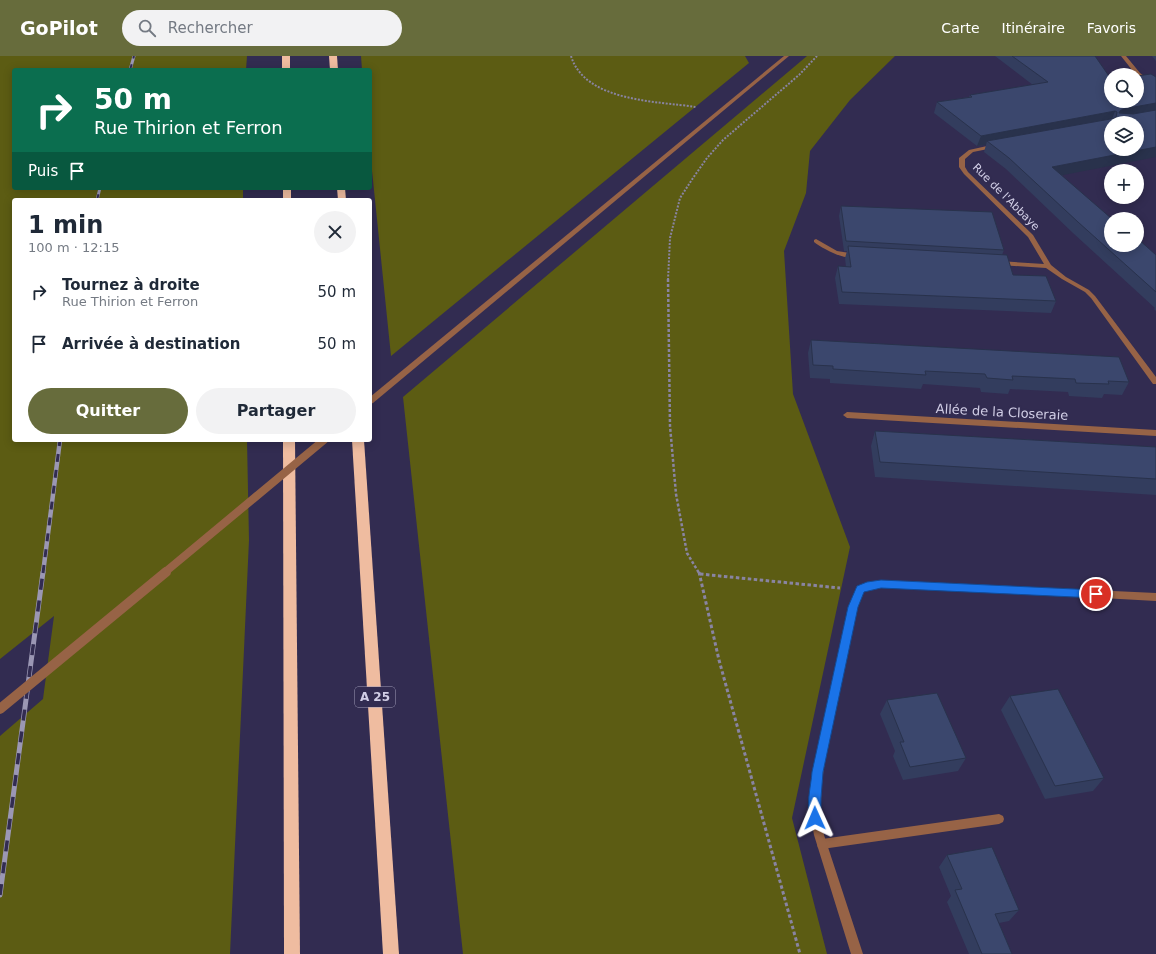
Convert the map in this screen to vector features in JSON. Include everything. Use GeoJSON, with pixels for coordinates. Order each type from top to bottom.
{"type":"FeatureCollection","features":[{"type":"Feature","properties":{"kind":"highway"},"geometry":{"type":"LineString","coordinates":[[286,56],[286,68]]}},
{"type":"Feature","properties":{"kind":"highway"},"geometry":{"type":"LineString","coordinates":[[333,56],[334,68]]}},
{"type":"Feature","properties":{"kind":"highway"},"geometry":{"type":"LineString","coordinates":[[289,442],[292,954]]}},
{"type":"Feature","properties":{"kind":"highway","name":"A 25"},"geometry":{"type":"LineString","coordinates":[[358,442],[391,954]]}},
{"type":"Feature","properties":{"kind":"street"},"geometry":{"type":"LineString","coordinates":[[1123,56],[1138,74],[1156,87]]}},
{"type":"Feature","properties":{"kind":"street"},"geometry":{"type":"LineString","coordinates":[[372,399],[785,57]]}},
{"type":"Feature","properties":{"kind":"street","name":"Rue de l'Abbaye"},"geometry":{"type":"LineString","coordinates":[[1002,145],[971,151],[962,158],[962,167],[972,179],[1031,236],[1048,266],[1064,278],[1087,291],[1093,297],[1156,382]]}},
{"type":"Feature","properties":{"kind":"street"},"geometry":{"type":"LineString","coordinates":[[816,241],[823,247],[839,254],[862,256]]}},
{"type":"Feature","properties":{"kind":"street"},"geometry":{"type":"LineString","coordinates":[[994,263],[1048,266]]}},
{"type":"Feature","properties":{"kind":"street","name":"Allée de la Closeraie"},"geometry":{"type":"LineString","coordinates":[[847,415],[1156,433]]}},
{"type":"Feature","properties":{"kind":"street"},"geometry":{"type":"LineString","coordinates":[[0,709],[322,442]]}},
{"type":"Feature","properties":{"kind":"street"},"geometry":{"type":"LineString","coordinates":[[857,954],[815,818],[815,798],[818,772],[853,607],[861,589],[867,586],[893,584],[1156,597]]}},
{"type":"Feature","properties":{"kind":"street"},"geometry":{"type":"LineString","coordinates":[[822,844],[999,819]]}},
{"type":"Feature","properties":{"kind":"path"},"geometry":{"type":"LineString","coordinates":[[571,56],[580,74],[603,90],[632,98],[718,112]]}},
{"type":"Feature","properties":{"kind":"path"},"geometry":{"type":"LineString","coordinates":[[800,954],[720,660],[700,574],[687,553],[676,494],[670,426],[667,291],[670,238],[680,198],[707,158],[723,140],[799,75],[817,56]]}},
{"type":"Feature","properties":{"kind":"path"},"geometry":{"type":"LineString","coordinates":[[700,574],[835,588],[861,589]]}},
{"type":"Feature","properties":{"kind":"shaded area"},"geometry":{"type":"Polygon","coordinates":[[[0,56],[247,56],[246,68],[12,68],[12,190],[243,190],[243,198],[12,198],[12,442],[247,442],[249,540],[230,954],[0,954],[0,736],[43,699],[54,616],[0,659],[0,56]]]}},
{"type":"Feature","properties":{"kind":"shaded area"},"geometry":{"type":"Polygon","coordinates":[[[361,56],[745,56],[749,63],[391,356],[372,171],[372,68],[362,68],[361,56]]]}},
{"type":"Feature","properties":{"kind":"shaded area"},"geometry":{"type":"Polygon","coordinates":[[[807,56],[895,56],[850,100],[810,151],[806,193],[784,251],[793,394],[850,547],[792,818],[827,954],[463,954],[403,397],[807,56]]]}},
{"type":"Feature","properties":{"kind":"building"},"geometry":{"type":"Polygon","coordinates":[[[1012,56],[1095,56],[1104,69],[1104,108],[1128,108],[1123,109],[1119,113],[1133,114],[1156,110],[1156,147],[1144,149],[1144,116],[1116,116],[1117,112],[1115,111],[981,136],[937,102],[972,97],[970,95],[1048,82],[1012,56]]]}},
{"type":"Feature","properties":{"kind":"building"},"geometry":{"type":"Polygon","coordinates":[[[1151,74],[1156,77],[1156,103],[1144,105],[1144,75],[1151,74]]]}},
{"type":"Feature","properties":{"kind":"building"},"geometry":{"type":"Polygon","coordinates":[[[1104,120],[1104,156],[1109,156],[1052,167],[1104,212],[1104,245],[1009,158],[987,141],[1104,120]]]}},
{"type":"Feature","properties":{"kind":"building"},"geometry":{"type":"Polygon","coordinates":[[[841,206],[992,212],[1004,250],[846,241],[841,206]]]}},
{"type":"Feature","properties":{"kind":"building"},"geometry":{"type":"Polygon","coordinates":[[[1144,244],[1156,255],[1156,292],[1111,252],[1144,252],[1144,244]]]}},
{"type":"Feature","properties":{"kind":"building"},"geometry":{"type":"Polygon","coordinates":[[[848,246],[1007,255],[1013,275],[1046,276],[1056,301],[842,292],[838,266],[851,267],[848,246]]]}},
{"type":"Feature","properties":{"kind":"building"},"geometry":{"type":"Polygon","coordinates":[[[811,340],[1119,357],[1129,382],[1108,381],[1109,384],[1076,383],[1075,379],[1012,376],[1013,380],[987,378],[985,374],[925,371],[926,375],[833,369],[833,366],[813,365],[811,340]]]}},
{"type":"Feature","properties":{"kind":"building"},"geometry":{"type":"Polygon","coordinates":[[[875,431],[1156,447],[1156,479],[880,462],[875,431]]]}},
{"type":"Feature","properties":{"kind":"building"},"geometry":{"type":"Polygon","coordinates":[[[1058,689],[1104,778],[1055,786],[1010,696],[1058,689]]]}},
{"type":"Feature","properties":{"kind":"building"},"geometry":{"type":"Polygon","coordinates":[[[937,693],[966,758],[910,767],[900,742],[904,742],[887,700],[937,693]]]}},
{"type":"Feature","properties":{"kind":"building"},"geometry":{"type":"Polygon","coordinates":[[[992,847],[1019,910],[995,914],[1012,954],[982,954],[955,890],[962,889],[947,855],[992,847]]]}},
{"type":"Feature","properties":{"kind":"railway"},"geometry":{"type":"LineString","coordinates":[[131,68],[134,56]]}},
{"type":"Feature","properties":{"kind":"railway"},"geometry":{"type":"LineString","coordinates":[[98,198],[100,190]]}},
{"type":"Feature","properties":{"kind":"railway"},"geometry":{"type":"LineString","coordinates":[[43,573],[60,442]]}},
{"type":"Feature","properties":{"kind":"railway"},"geometry":{"type":"LineString","coordinates":[[0,895],[43,572]]}},
{"type":"Feature","properties":{"kind":"route"},"geometry":{"type":"LineString","coordinates":[[815,818],[815,798],[818,772],[853,607],[861,589],[867,586],[881,584],[900,584],[1096,594]]}}]}
